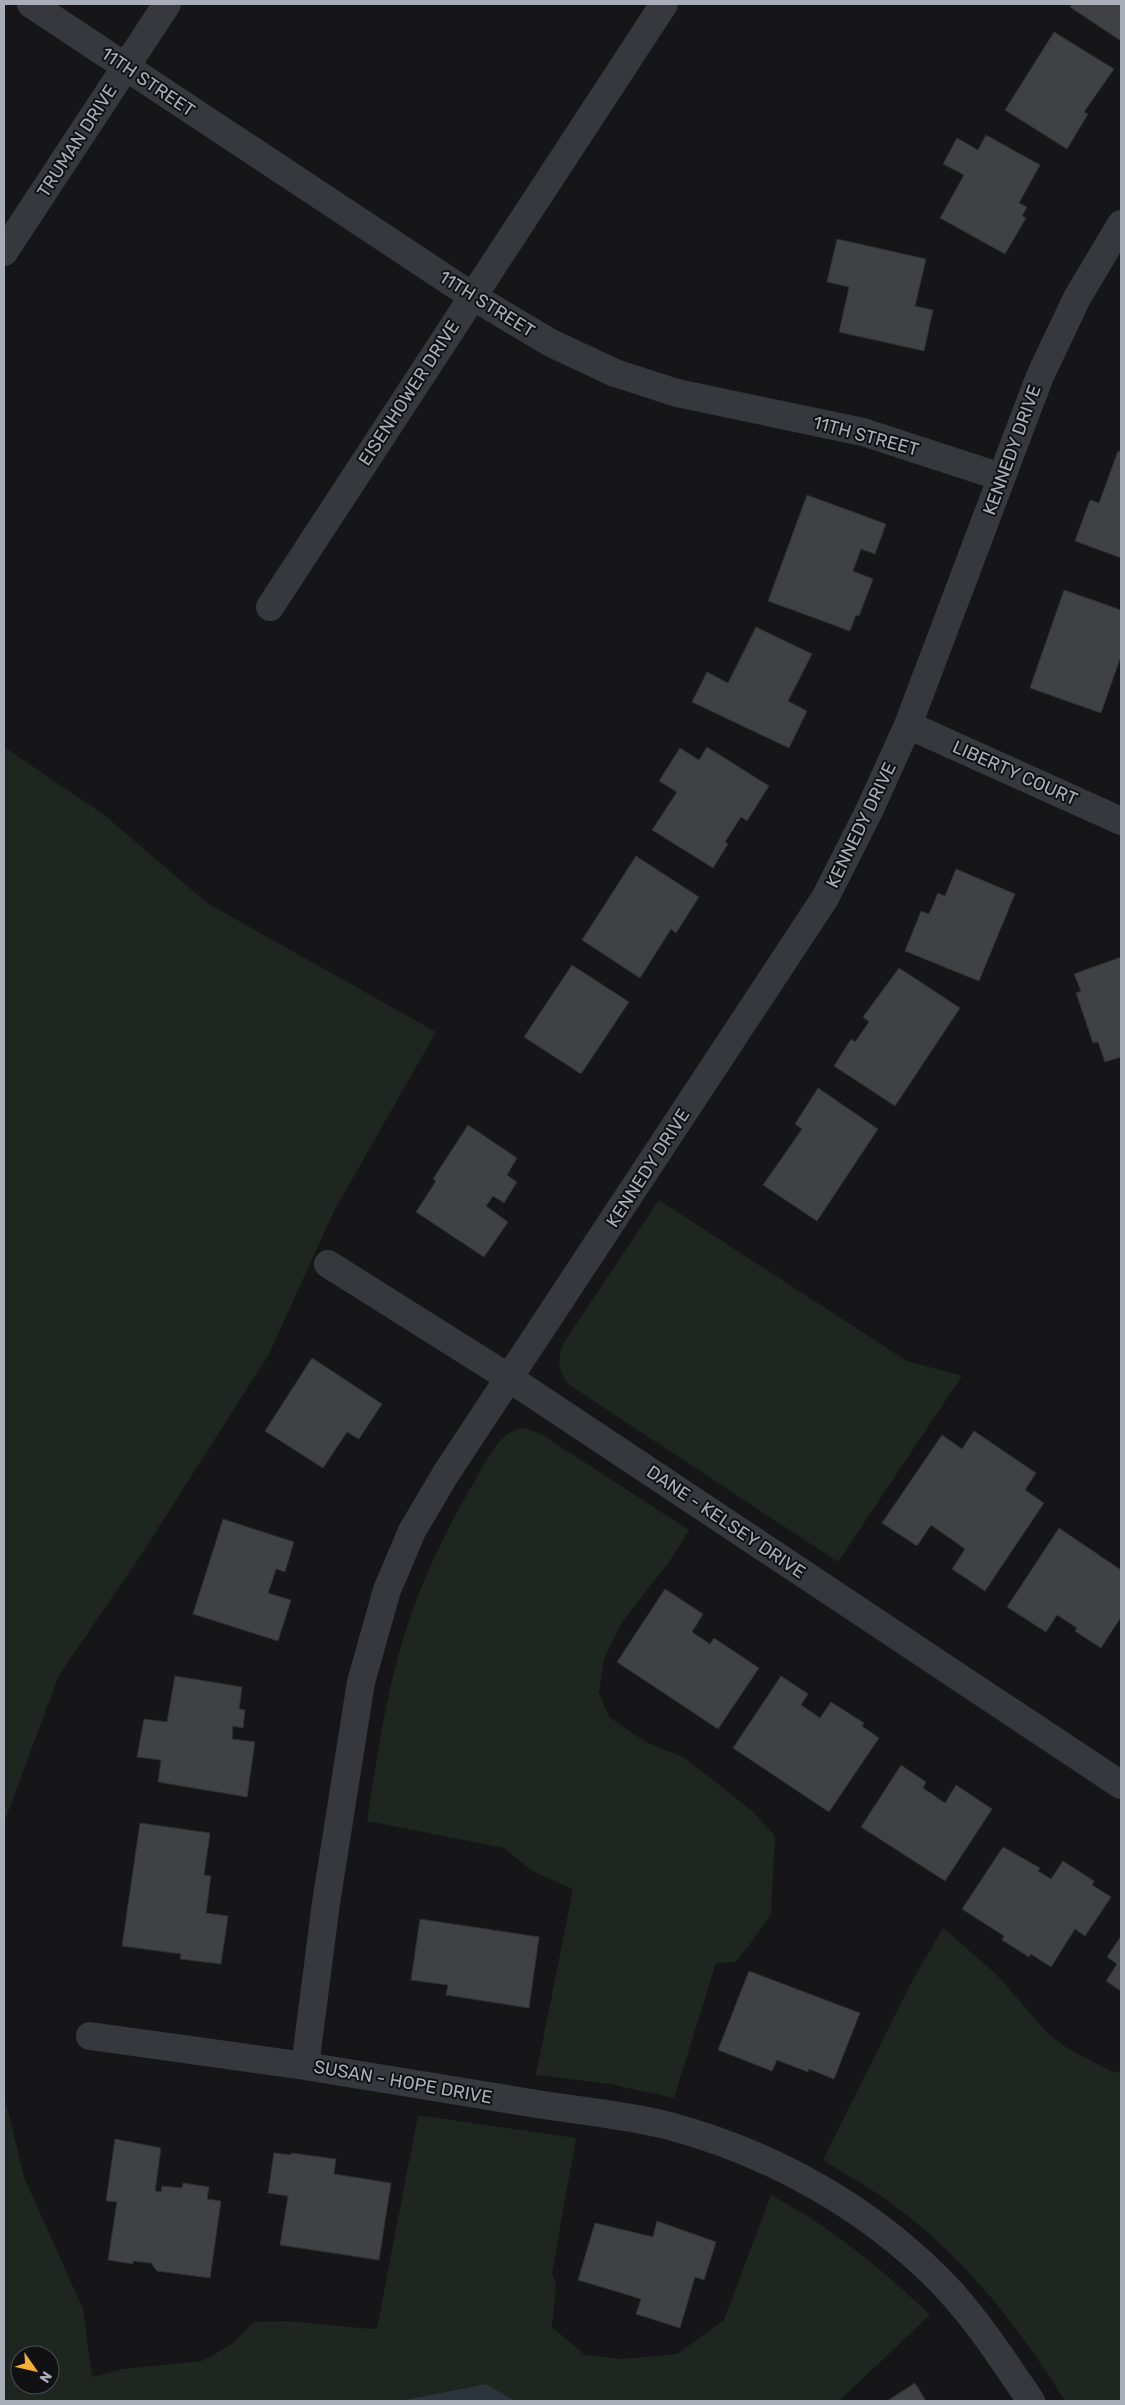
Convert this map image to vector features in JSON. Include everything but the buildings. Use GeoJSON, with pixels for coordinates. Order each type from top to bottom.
{"type":"FeatureCollection","features":[{"type":"Feature","properties":{"kind":"street","name":"11TH STREET"},"geometry":{"type":"LineString","coordinates":[[31,4],[472,296],[551,343],[615,373],[677,393],[863,432],[1001,477]]}},
{"type":"Feature","properties":{"kind":"street","name":"TRUMAN DRIVE"},"geometry":{"type":"LineString","coordinates":[[4,252],[167,4]]}},
{"type":"Feature","properties":{"kind":"street","name":"EISENHOWER DRIVE"},"geometry":{"type":"LineString","coordinates":[[270,607],[664,4]]}},
{"type":"Feature","properties":{"kind":"street","name":"KENNEDY DRIVE"},"geometry":{"type":"LineString","coordinates":[[509,1378],[825,898],[870,809],[908,725],[1040,376],[1077,298],[1121,224]]}},
{"type":"Feature","properties":{"kind":"street","name":"LIBERTY COURT"},"geometry":{"type":"LineString","coordinates":[[908,725],[1121,821]]}},
{"type":"Feature","properties":{"kind":"street","name":"DANE - KELSEY DRIVE"},"geometry":{"type":"LineString","coordinates":[[328,1264],[509,1378],[1121,1785]]}},
{"type":"Feature","properties":{"kind":"street","name":"SUSAN - HOPE DRIVE"},"geometry":{"type":"LineString","coordinates":[[509,1378],[445,1475],[412,1530],[375,1629],[361,1682],[352,1738],[326,1903],[305,2066],[664,2125],[738,2148],[775,2164],[807,2180],[870,2220],[919,2261],[969,2312],[1031,2401]]}},
{"type":"Feature","properties":{"kind":"street"},"geometry":{"type":"LineString","coordinates":[[90,2036],[305,2066]]}},
{"type":"Feature","properties":{"kind":"shaded area"},"geometry":{"type":"Polygon","coordinates":[[[4,747],[103,814],[207,903],[436,1032],[334,1211],[269,1354],[139,1558],[59,1675],[4,1823],[4,747]]]}},
{"type":"Feature","properties":{"kind":"shaded area"},"geometry":{"type":"Polygon","coordinates":[[[659,1200],[907,1361],[962,1376],[838,1562],[568,1384],[562,1374],[559,1360],[563,1344],[659,1200]]]}},
{"type":"Feature","properties":{"kind":"shaded area"},"geometry":{"type":"Polygon","coordinates":[[[525,1428],[541,1434],[689,1530],[669,1562],[622,1622],[604,1659],[599,1693],[609,1717],[646,1742],[685,1758],[752,1811],[775,1836],[771,1914],[735,1962],[716,1963],[674,2098],[610,2084],[536,2075],[573,1889],[532,1871],[504,1848],[367,1821],[380,1739],[393,1677],[405,1633],[431,1564],[453,1520],[491,1453],[508,1434],[525,1428]]]}},
{"type":"Feature","properties":{"kind":"shaded area"},"geometry":{"type":"Polygon","coordinates":[[[943,1928],[997,1975],[1047,2033],[1067,2048],[1111,2071],[1121,2073],[1121,2401],[1065,2401],[1008,2318],[987,2292],[940,2244],[888,2201],[823,2160],[910,1985],[943,1928]]]}},
{"type":"Feature","properties":{"kind":"shaded area"},"geometry":{"type":"Polygon","coordinates":[[[4,2094],[24,2177],[83,2309],[92,2377],[123,2369],[202,2361],[232,2344],[254,2322],[287,2321],[377,2328],[418,2115],[576,2138],[552,2273],[556,2285],[552,2327],[585,2355],[623,2359],[677,2354],[724,2320],[771,2195],[793,2207],[855,2249],[930,2315],[839,2401],[515,2401],[486,2384],[399,2401],[4,2401],[4,2094]]]}},
{"type":"Feature","properties":{"kind":"shaded area"},"geometry":{"type":"Polygon","coordinates":[[[486,2384],[515,2401],[399,2401],[486,2384]]]}}]}
